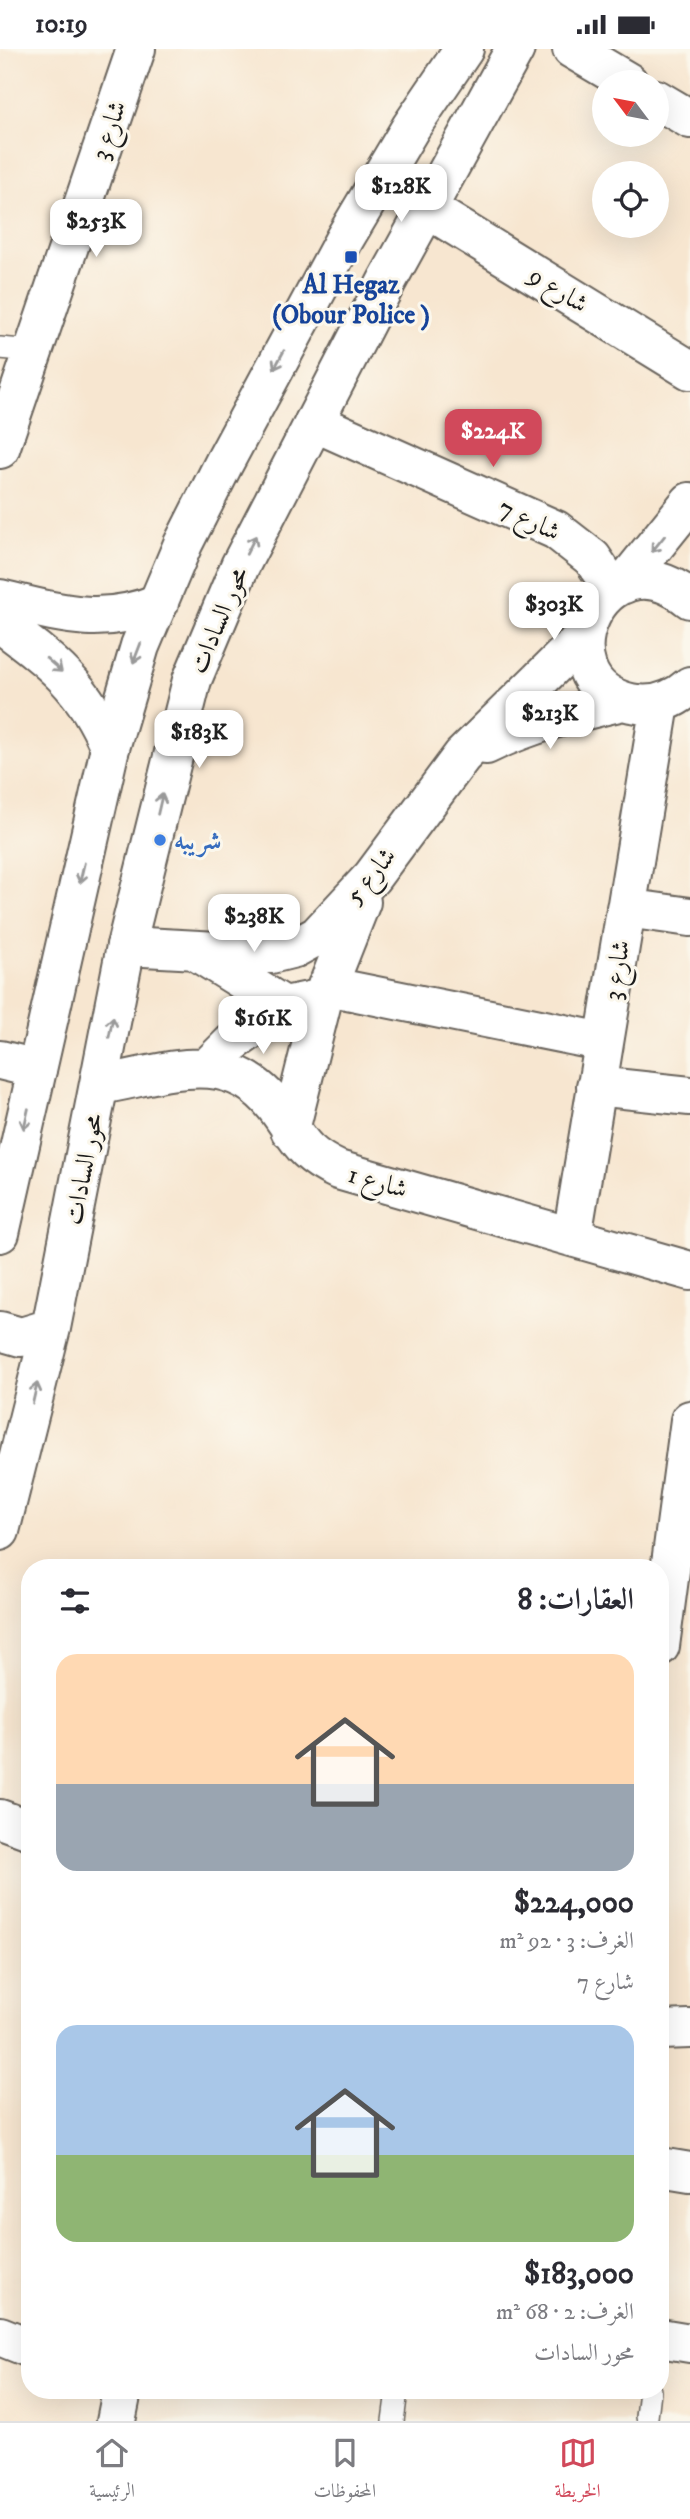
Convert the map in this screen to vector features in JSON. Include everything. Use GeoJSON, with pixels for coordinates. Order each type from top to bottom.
{"type":"FeatureCollection","features":[{"type":"Feature","properties":{"kind":"street","name":"شارع 3"},"geometry":{"type":"LineString","coordinates":[[0,449],[16,349],[136,49]]}},
{"type":"Feature","properties":{"kind":"street"},"geometry":{"type":"LineString","coordinates":[[0,1233],[127,682],[159,603],[224,463],[345,238],[411,127],[464,49]]}},
{"type":"Feature","properties":{"kind":"street","name":"محور السادات"},"geometry":{"type":"LineString","coordinates":[[0,1531],[11,1440],[51,1328],[126,946],[192,680],[240,566],[387,281],[515,49]]}},
{"type":"Feature","properties":{"kind":"street"},"geometry":{"type":"LineString","coordinates":[[572,49],[608,70]]}},
{"type":"Feature","properties":{"kind":"street"},"geometry":{"type":"LineString","coordinates":[[411,127],[419,146],[427,153],[436,157],[457,155]]}},
{"type":"Feature","properties":{"kind":"street","name":"شارع 9"},"geometry":{"type":"LineString","coordinates":[[428,209],[690,369]]}},
{"type":"Feature","properties":{"kind":"street"},"geometry":{"type":"LineString","coordinates":[[345,238],[360,235],[375,240],[386,251],[390,266],[387,281]]}},
{"type":"Feature","properties":{"kind":"street","name":"شارع 7"},"geometry":{"type":"LineString","coordinates":[[314,422],[556,530],[592,558],[619,587]]}},
{"type":"Feature","properties":{"kind":"street"},"geometry":{"type":"LineString","coordinates":[[668,698],[606,691],[592,676],[584,657],[583,637],[588,618],[598,602],[619,587],[690,502]]}},
{"type":"Feature","properties":{"kind":"street"},"geometry":{"type":"LineString","coordinates":[[619,587],[641,580],[659,582],[675,587],[690,599]]}},
{"type":"Feature","properties":{"kind":"street"},"geometry":{"type":"LineString","coordinates":[[0,599],[90,618],[125,614],[159,603]]}},
{"type":"Feature","properties":{"kind":"street"},"geometry":{"type":"LineString","coordinates":[[0,623],[69,678],[87,699],[110,748]]}},
{"type":"Feature","properties":{"kind":"street","name":"شارع 5"},"geometry":{"type":"LineString","coordinates":[[126,946],[271,954],[295,948],[317,936],[372,877],[462,757],[583,637]]}},
{"type":"Feature","properties":{"kind":"street","name":"شارع 3"},"geometry":{"type":"LineString","coordinates":[[572,1237],[626,908],[668,698]]}},
{"type":"Feature","properties":{"kind":"street","name":"شارع 5"},"geometry":{"type":"LineString","coordinates":[[462,757],[513,732],[567,714],[668,698]]}},
{"type":"Feature","properties":{"kind":"street"},"geometry":{"type":"LineString","coordinates":[[290,1130],[325,992],[372,877]]}},
{"type":"Feature","properties":{"kind":"street"},"geometry":{"type":"LineString","coordinates":[[626,908],[690,917]]}},
{"type":"Feature","properties":{"kind":"street"},"geometry":{"type":"LineString","coordinates":[[194,950],[284,1006]]}},
{"type":"Feature","properties":{"kind":"street"},"geometry":{"type":"LineString","coordinates":[[209,1066],[240,1036],[284,1006],[325,992],[604,1042]]}},
{"type":"Feature","properties":{"kind":"street"},"geometry":{"type":"LineString","coordinates":[[0,1061],[37,1069]]}},
{"type":"Feature","properties":{"kind":"street","name":"شارع 1"},"geometry":{"type":"LineString","coordinates":[[100,1085],[209,1066],[236,1073],[258,1087],[276,1107],[301,1147],[318,1161],[338,1170],[690,1271]]}},
{"type":"Feature","properties":{"kind":"street"},"geometry":{"type":"LineString","coordinates":[[596,1086],[690,1097]]}},
{"type":"Feature","properties":{"kind":"street"},"geometry":{"type":"LineString","coordinates":[[0,1331],[21,1337],[51,1328]]}},
{"type":"Feature","properties":{"kind":"street"},"geometry":{"type":"LineString","coordinates":[[669,1578],[690,1420]]}},
{"type":"Feature","properties":{"kind":"street"},"geometry":{"type":"LineString","coordinates":[[0,1819],[21,1827]]}},
{"type":"Feature","properties":{"kind":"street"},"geometry":{"type":"LineString","coordinates":[[669,2030],[690,2029]]}},
{"type":"Feature","properties":{"kind":"street"},"geometry":{"type":"LineString","coordinates":[[669,2168],[690,2172]]}},
{"type":"Feature","properties":{"kind":"street"},"geometry":{"type":"LineString","coordinates":[[0,2336],[21,2344]]}},
{"type":"Feature","properties":{"kind":"street"},"geometry":{"type":"LineString","coordinates":[[669,2340],[690,2343]]}},
{"type":"Feature","properties":{"kind":"street"},"geometry":{"type":"LineString","coordinates":[[116,2421],[120,2399]]}},
{"type":"Feature","properties":{"kind":"lane"},"geometry":{"type":"LineString","coordinates":[[393,2421],[396,2399]]}},
{"type":"Feature","properties":{"kind":"lane"},"geometry":{"type":"LineString","coordinates":[[647,2417],[649,2399]]}},
{"type":"Feature","properties":{"kind":"place","name":"Al Hegaz (Obour Police )"},"geometry":{"type":"Point","coordinates":[351,257]}},
{"type":"Feature","properties":{"kind":"place","name":"شريبه"},"geometry":{"type":"Point","coordinates":[160,840]}}]}
